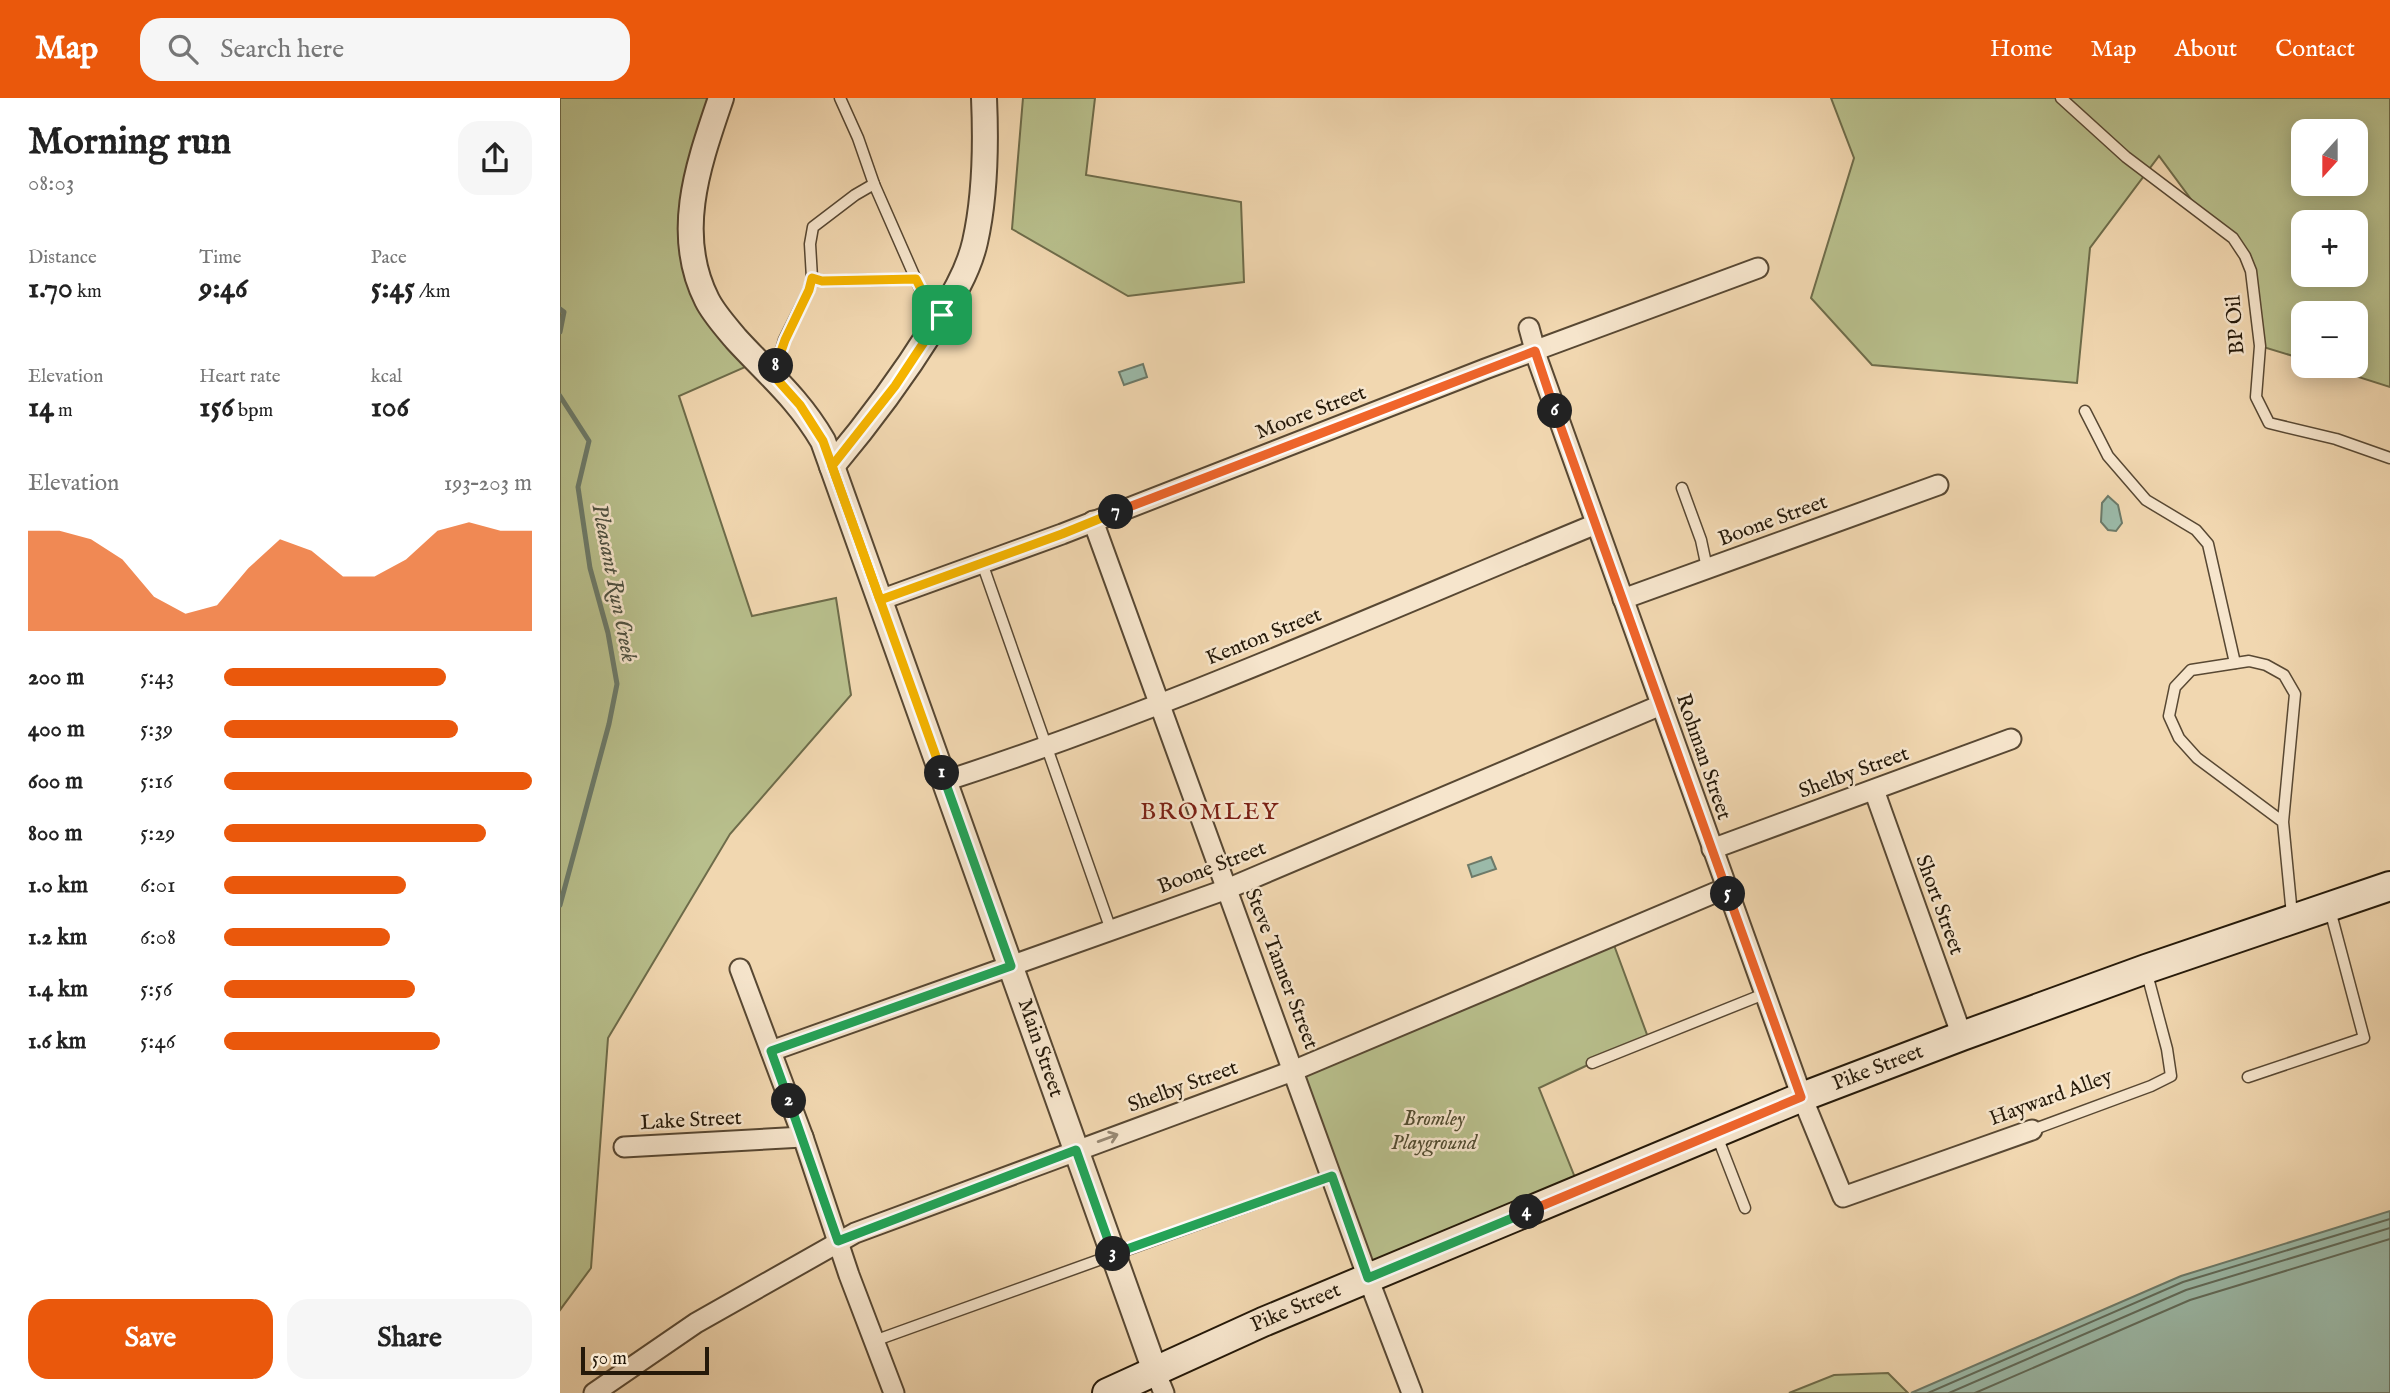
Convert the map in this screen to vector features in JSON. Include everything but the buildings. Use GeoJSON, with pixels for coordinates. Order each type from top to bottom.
{"type":"FeatureCollection","features":[{"type":"Feature","properties":{"kind":"main road","name":"Pike Street"},"geometry":{"type":"LineString","coordinates":[[1107,1393],[1160,1382],[1263,1321],[1801,1097],[2146,969],[2390,886]]}},
{"type":"Feature","properties":{"kind":"street","name":"Main Street"},"geometry":{"type":"LineString","coordinates":[[722,98],[699,161],[691,206],[690,233],[696,272],[708,302],[737,339],[774,376],[812,421],[823,441],[1160,1382]]}},
{"type":"Feature","properties":{"kind":"street"},"geometry":{"type":"LineString","coordinates":[[832,466],[895,386],[942,315],[963,276],[975,243],[981,201],[984,98]]}},
{"type":"Feature","properties":{"kind":"street","name":"Moore Street"},"geometry":{"type":"LineString","coordinates":[[880,600],[1062,534],[1758,268]]}},
{"type":"Feature","properties":{"kind":"street","name":"Rohman Street"},"geometry":{"type":"LineString","coordinates":[[1529,328],[1595,524],[1801,1097],[1843,1197]]}},
{"type":"Feature","properties":{"kind":"street","name":"Boone Street"},"geometry":{"type":"LineString","coordinates":[[1623,599],[1938,485]]}},
{"type":"Feature","properties":{"kind":"street","name":"Steve Tanner Street"},"geometry":{"type":"LineString","coordinates":[[1093,521],[1412,1393]]}},
{"type":"Feature","properties":{"kind":"street","name":"Kenton Street"},"geometry":{"type":"LineString","coordinates":[[945,781],[1160,704],[1595,524]]}},
{"type":"Feature","properties":{"kind":"street","name":"Boone Street"},"geometry":{"type":"LineString","coordinates":[[771,1051],[1227,889],[1661,705]]}},
{"type":"Feature","properties":{"kind":"street","name":"Shelby Street"},"geometry":{"type":"LineString","coordinates":[[1712,849],[2011,738]]}},
{"type":"Feature","properties":{"kind":"street","name":"Short Street"},"geometry":{"type":"LineString","coordinates":[[1874,790],[1962,1036]]}},
{"type":"Feature","properties":{"kind":"street","name":"Shelby Street"},"geometry":{"type":"LineString","coordinates":[[594,1393],[696,1322],[838,1241],[1295,1070],[1726,888]]}},
{"type":"Feature","properties":{"kind":"street"},"geometry":{"type":"LineString","coordinates":[[740,969],[894,1393]]}},
{"type":"Feature","properties":{"kind":"street","name":"Hayward Alley"},"geometry":{"type":"LineString","coordinates":[[1843,1197],[2032,1130]]}},
{"type":"Feature","properties":{"kind":"street","name":"Lake Street"},"geometry":{"type":"LineString","coordinates":[[625,1147],[803,1137]]}},
{"type":"Feature","properties":{"kind":"lane"},"geometry":{"type":"LineString","coordinates":[[840,98],[916,279],[929,305],[942,315]]}},
{"type":"Feature","properties":{"kind":"lane","name":"BP Oil"},"geometry":{"type":"LineString","coordinates":[[2061,98],[2126,157],[2233,239],[2245,256],[2251,271],[2259,346],[2256,397],[2269,424],[2336,439],[2390,458]]}},
{"type":"Feature","properties":{"kind":"lane"},"geometry":{"type":"LineString","coordinates":[[774,376],[785,340],[809,290],[812,278],[810,244],[813,227],[874,184]]}},
{"type":"Feature","properties":{"kind":"lane"},"geometry":{"type":"LineString","coordinates":[[812,278],[822,281],[916,279]]}},
{"type":"Feature","properties":{"kind":"lane"},"geometry":{"type":"LineString","coordinates":[[2085,411],[2108,456],[2146,500],[2196,530],[2208,544],[2235,663]]}},
{"type":"Feature","properties":{"kind":"lane"},"geometry":{"type":"LineString","coordinates":[[1682,488],[1707,568]]}},
{"type":"Feature","properties":{"kind":"lane"},"geometry":{"type":"LineString","coordinates":[[982,563],[1111,930]]}},
{"type":"Feature","properties":{"kind":"lane"},"geometry":{"type":"LineString","coordinates":[[2283,821],[2197,758],[2179,738],[2169,716],[2175,687],[2191,670],[2249,661],[2266,665],[2284,675],[2295,694],[2283,821],[2292,919]]}},
{"type":"Feature","properties":{"kind":"lane"},"geometry":{"type":"LineString","coordinates":[[2248,1077],[2364,1038],[2329,906]]}},
{"type":"Feature","properties":{"kind":"lane","name":"Hayward Alley"},"geometry":{"type":"LineString","coordinates":[[2032,1130],[2171,1076],[2167,1049],[2146,969]]}},
{"type":"Feature","properties":{"kind":"lane"},"geometry":{"type":"LineString","coordinates":[[1592,1063],[1764,994]]}},
{"type":"Feature","properties":{"kind":"lane"},"geometry":{"type":"LineString","coordinates":[[1716,1133],[1745,1208]]}},
{"type":"Feature","properties":{"kind":"lane"},"geometry":{"type":"LineString","coordinates":[[874,1341],[1332,1176]]}},
{"type":"Feature","properties":{"kind":"green space"},"geometry":{"type":"Polygon","coordinates":[[[560,98],[721,98],[690,233],[708,302],[759,361],[679,396],[752,616],[836,598],[851,695],[730,834],[608,1038],[591,1268],[560,1310],[560,98]]]}},
{"type":"Feature","properties":{"kind":"green space"},"geometry":{"type":"Polygon","coordinates":[[[1023,98],[1095,98],[1086,175],[1241,202],[1244,282],[1128,296],[1012,229],[1023,98]]]}},
{"type":"Feature","properties":{"kind":"green space"},"geometry":{"type":"Polygon","coordinates":[[[1831,98],[2390,98],[2390,387],[2362,378],[2368,378],[2368,301],[2291,301],[2291,355],[2260,346],[2245,256],[2199,210],[2159,156],[2090,248],[2077,383],[1872,365],[1811,298],[1854,158],[1831,98]]]}},
{"type":"Feature","properties":{"kind":"green space","name":"Bromley Playground"},"geometry":{"type":"Polygon","coordinates":[[[1611,937],[1649,1040],[1539,1088],[1580,1190],[1368,1278],[1295,1070],[1611,937]]]}},
{"type":"Feature","properties":{"kind":"green space"},"geometry":{"type":"Polygon","coordinates":[[[1888,1373],[1908,1393],[1789,1393],[1834,1375],[1888,1373]]]}},
{"type":"Feature","properties":{"kind":"water"},"geometry":{"type":"Polygon","coordinates":[[[1143,364],[1147,377],[1124,385],[1119,372],[1143,364]]]}},
{"type":"Feature","properties":{"kind":"water"},"geometry":{"type":"Polygon","coordinates":[[[2108,496],[2118,505],[2122,523],[2116,531],[2108,530],[2101,522],[2102,503],[2108,496]]]}},
{"type":"Feature","properties":{"kind":"water"},"geometry":{"type":"Polygon","coordinates":[[[1491,857],[1496,869],[1472,877],[1468,865],[1491,857]]]}},
{"type":"Feature","properties":{"kind":"water"},"geometry":{"type":"Polygon","coordinates":[[[2390,1211],[2390,1393],[1911,1393],[2181,1276],[2390,1211]]]}},
{"type":"Feature","properties":{"kind":"waterway","name":"Pleasant Run Creek"},"geometry":{"type":"LineString","coordinates":[[560,309],[564,312],[560,332]]}},
{"type":"Feature","properties":{"kind":"waterway","name":"Pleasant Run Creek"},"geometry":{"type":"LineString","coordinates":[[560,396],[589,441],[578,487],[590,568],[608,633],[617,684],[609,724],[560,905]]}},
{"type":"Feature","properties":{"kind":"district","name":"BROMLEY"},"geometry":{"type":"Point","coordinates":[1210,812]}},
{"type":"Feature","properties":{"kind":"route"},"geometry":{"type":"LineString","coordinates":[[942,315],[895,386],[832,466],[880,600],[1011,966],[771,1051],[838,1241],[1076,1150],[1113,1254],[1332,1176],[1368,1278],[1801,1097],[1535,351],[1062,534],[880,600],[823,441],[800,405],[774,376],[785,340],[812,278],[822,281],[916,279],[929,305],[942,315]]}}]}
